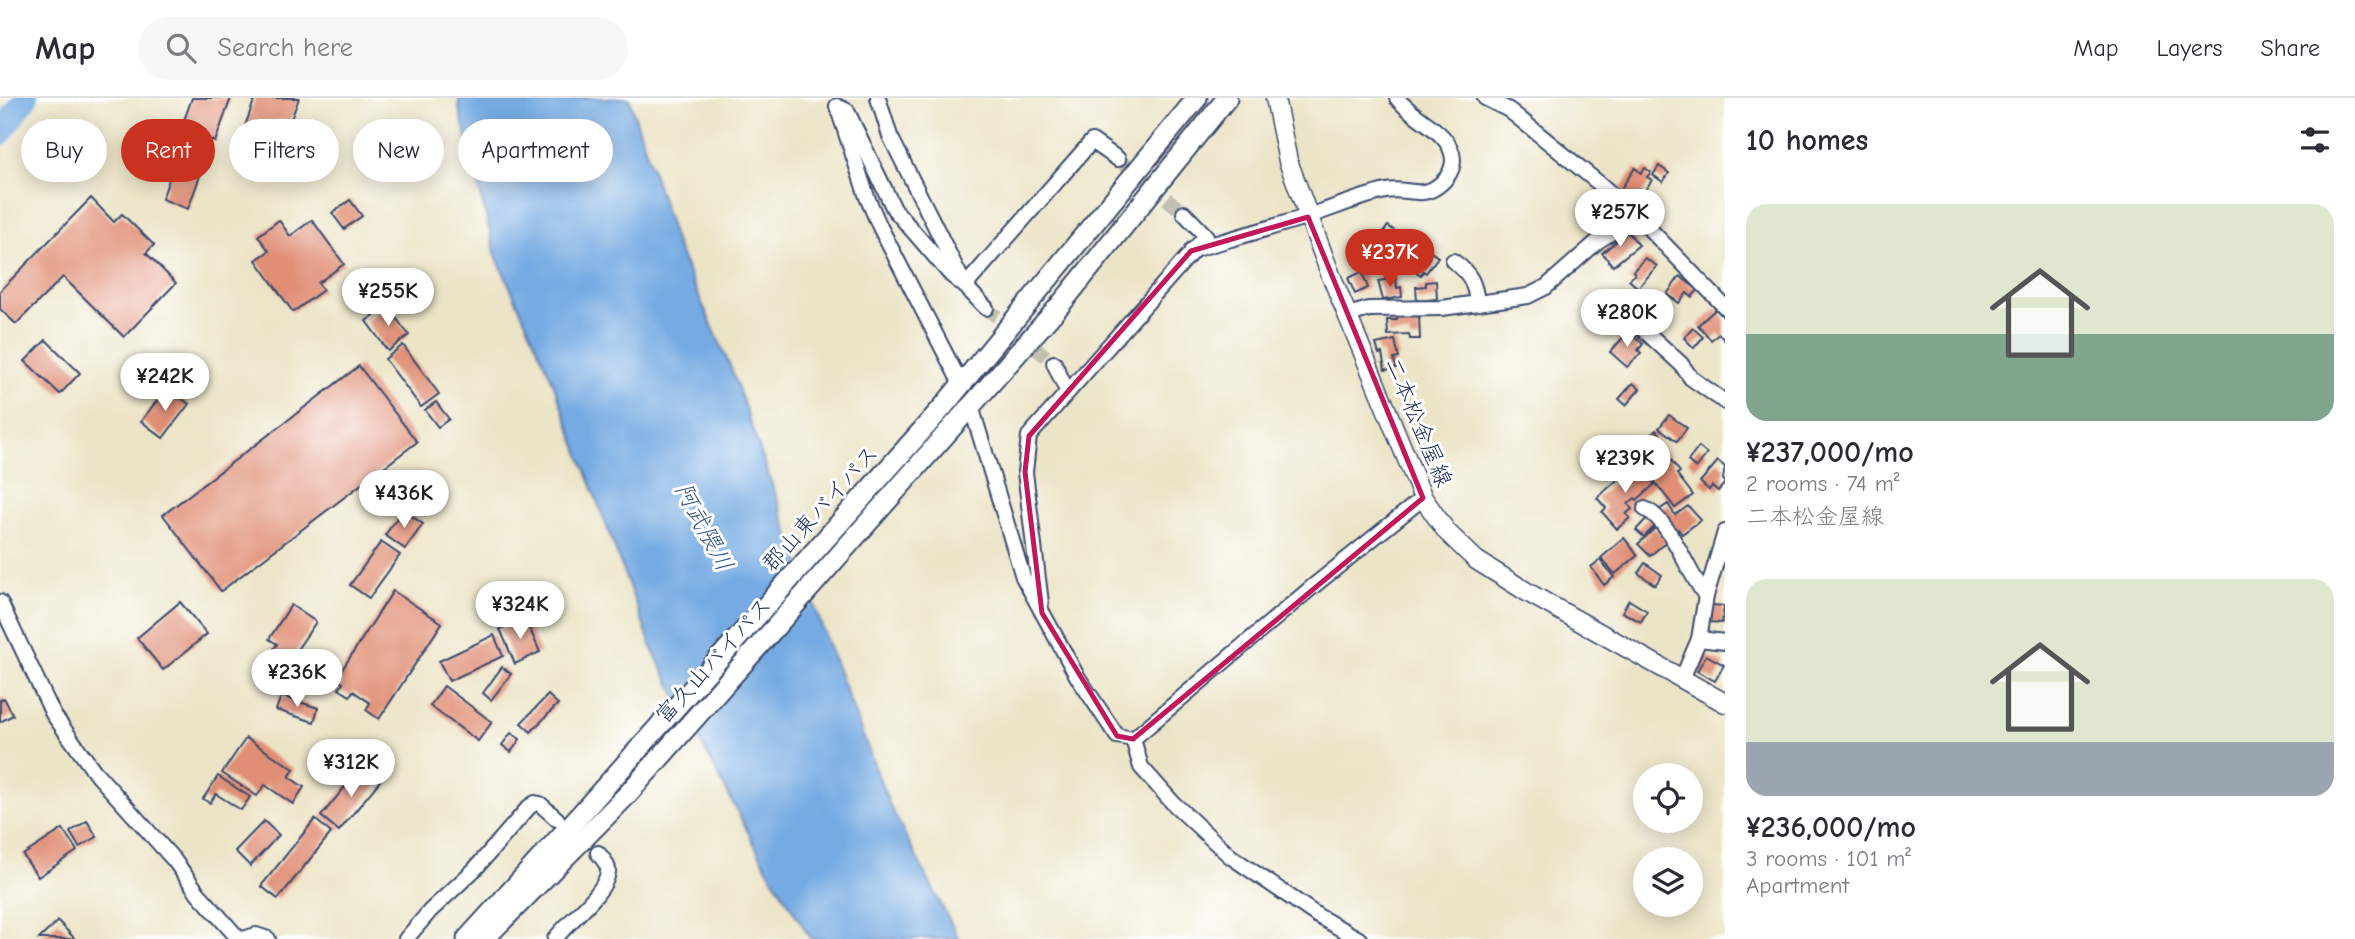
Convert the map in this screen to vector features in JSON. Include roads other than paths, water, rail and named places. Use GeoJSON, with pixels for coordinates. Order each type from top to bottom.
{"type":"FeatureCollection","features":[{"type":"Feature","properties":{"kind":"highway","name":"郡山東バイパス"},"geometry":{"type":"LineString","coordinates":[[467,939],[942,408],[1197,98]]}},
{"type":"Feature","properties":{"kind":"highway"},"geometry":{"type":"LineString","coordinates":[[971,406],[1078,283],[1227,98]]}},
{"type":"Feature","properties":{"kind":"highway","name":"富久山バイパス"},"geometry":{"type":"LineString","coordinates":[[484,939],[641,779],[971,406]]}},
{"type":"Feature","properties":{"kind":"main road","name":"二本松金屋線"},"geometry":{"type":"LineString","coordinates":[[1275,98],[1288,161],[1308,217],[1423,498],[1447,532],[1476,560],[1527,592],[1725,703]]}},
{"type":"Feature","properties":{"kind":"street"},"geometry":{"type":"LineString","coordinates":[[878,98],[890,136],[965,286]]}},
{"type":"Feature","properties":{"kind":"street"},"geometry":{"type":"LineString","coordinates":[[1191,251],[1387,191],[1429,191],[1447,178],[1453,160],[1444,138],[1408,111],[1397,98]]}},
{"type":"Feature","properties":{"kind":"street"},"geometry":{"type":"LineString","coordinates":[[1485,98],[1509,110],[1637,216],[1725,307]]}},
{"type":"Feature","properties":{"kind":"street"},"geometry":{"type":"LineString","coordinates":[[961,384],[880,227],[836,106],[847,111],[894,209],[951,275],[986,308]]}},
{"type":"Feature","properties":{"kind":"street"},"geometry":{"type":"LineString","coordinates":[[965,286],[1092,141],[1118,159]]}},
{"type":"Feature","properties":{"kind":"street"},"geometry":{"type":"LineString","coordinates":[[1042,613],[1026,472],[1029,436],[1206,236],[1184,213]]}},
{"type":"Feature","properties":{"kind":"street"},"geometry":{"type":"LineString","coordinates":[[1348,315],[1369,309],[1442,308],[1528,296],[1536,293],[1598,242],[1637,216]]}},
{"type":"Feature","properties":{"kind":"street"},"geometry":{"type":"LineString","coordinates":[[1452,261],[1461,267],[1475,285],[1477,303]]}},
{"type":"Feature","properties":{"kind":"street"},"geometry":{"type":"LineString","coordinates":[[1633,320],[1681,364],[1691,379],[1725,402]]}},
{"type":"Feature","properties":{"kind":"street"},"geometry":{"type":"LineString","coordinates":[[1055,363],[1067,391]]}},
{"type":"Feature","properties":{"kind":"street"},"geometry":{"type":"LineString","coordinates":[[971,406],[1023,577],[1077,677],[1116,736],[1133,739]]}},
{"type":"Feature","properties":{"kind":"street"},"geometry":{"type":"LineString","coordinates":[[1133,739],[1311,588],[1423,498]]}},
{"type":"Feature","properties":{"kind":"street"},"geometry":{"type":"LineString","coordinates":[[1645,509],[1654,513],[1663,524],[1706,596]]}},
{"type":"Feature","properties":{"kind":"street"},"geometry":{"type":"LineString","coordinates":[[1682,679],[1699,639],[1706,596],[1725,532]]}},
{"type":"Feature","properties":{"kind":"street"},"geometry":{"type":"LineString","coordinates":[[0,602],[53,714],[94,771],[241,939],[256,935],[268,939]]}},
{"type":"Feature","properties":{"kind":"street"},"geometry":{"type":"LineString","coordinates":[[1699,639],[1725,642]]}},
{"type":"Feature","properties":{"kind":"street"},"geometry":{"type":"LineString","coordinates":[[1133,739],[1141,767],[1173,803],[1230,856],[1318,916],[1359,939]]}},
{"type":"Feature","properties":{"kind":"street"},"geometry":{"type":"LineString","coordinates":[[406,939],[429,911],[475,869],[529,807],[535,803],[540,804],[557,819]]}},
{"type":"Feature","properties":{"kind":"street"},"geometry":{"type":"LineString","coordinates":[[555,939],[602,885],[608,872],[605,861],[598,853]]}},
{"type":"Feature","properties":{"kind":"water","name":"阿武隈川"},"geometry":{"type":"Polygon","coordinates":[[[459,98],[629,98],[677,247],[731,368],[828,644],[890,806],[959,939],[811,939],[769,872],[654,653],[550,375],[496,256],[478,182],[613,182],[613,119],[462,119],[459,98]]]}},
{"type":"Feature","properties":{"kind":"waterway"},"geometry":{"type":"LineString","coordinates":[[0,134],[26,98]]}},
{"type":"Feature","properties":{"kind":"tunnel"},"geometry":{"type":"LineString","coordinates":[[1118,159],[1184,213]]}},
{"type":"Feature","properties":{"kind":"tunnel"},"geometry":{"type":"LineString","coordinates":[[986,308],[1054,363]]}}]}
